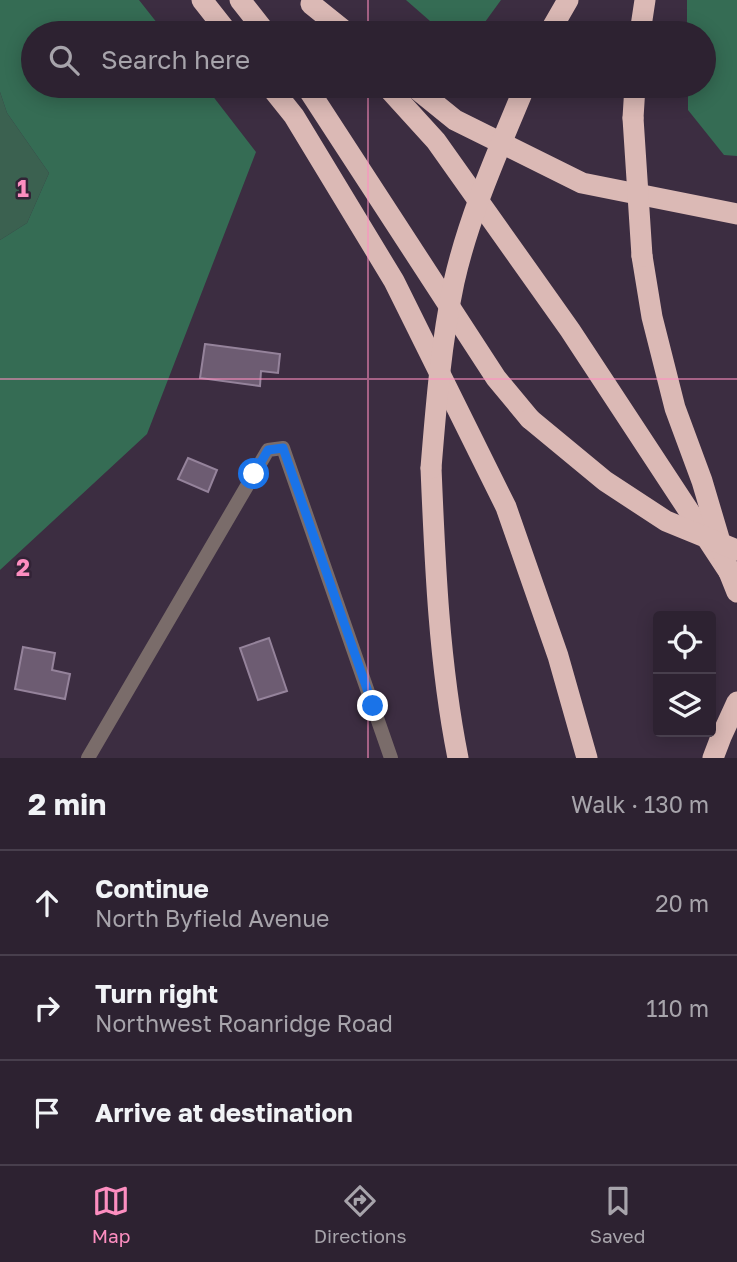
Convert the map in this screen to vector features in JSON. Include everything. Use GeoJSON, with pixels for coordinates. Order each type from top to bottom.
{"type":"FeatureCollection","features":[{"type":"Feature","properties":{"kind":"highway"},"geometry":{"type":"LineString","coordinates":[[202,0],[219,21]]}},
{"type":"Feature","properties":{"kind":"highway"},"geometry":{"type":"LineString","coordinates":[[240,0],[257,21]]}},
{"type":"Feature","properties":{"kind":"highway"},"geometry":{"type":"LineString","coordinates":[[557,21],[568,0]]}},
{"type":"Feature","properties":{"kind":"highway"},"geometry":{"type":"LineString","coordinates":[[642,21],[645,0]]}},
{"type":"Feature","properties":{"kind":"highway"},"geometry":{"type":"LineString","coordinates":[[309,2],[327,21]]}},
{"type":"Feature","properties":{"kind":"highway"},"geometry":{"type":"LineString","coordinates":[[309,2],[332,21]]}},
{"type":"Feature","properties":{"kind":"highway"},"geometry":{"type":"LineString","coordinates":[[280,98],[294,116],[394,281],[506,507],[558,656],[586,758]]}},
{"type":"Feature","properties":{"kind":"highway"},"geometry":{"type":"LineString","coordinates":[[314,98],[496,378],[530,419],[605,481],[666,522],[737,550]]}},
{"type":"Feature","properties":{"kind":"highway"},"geometry":{"type":"LineString","coordinates":[[397,98],[436,141],[569,330],[733,582]]}},
{"type":"Feature","properties":{"kind":"highway"},"geometry":{"type":"LineString","coordinates":[[428,98],[455,120],[582,183],[737,214]]}},
{"type":"Feature","properties":{"kind":"highway"},"geometry":{"type":"LineString","coordinates":[[458,758],[441,639],[431,468],[443,352],[454,282],[486,180],[520,98]]}},
{"type":"Feature","properties":{"kind":"highway"},"geometry":{"type":"LineString","coordinates":[[634,98],[633,118],[642,256],[652,317],[675,408],[702,481],[733,582]]}},
{"type":"Feature","properties":{"kind":"highway"},"geometry":{"type":"LineString","coordinates":[[713,758],[737,702]]}},
{"type":"Feature","properties":{"kind":"street"},"geometry":{"type":"LineString","coordinates":[[88,758],[268,450],[283,448],[391,758]]}},
{"type":"Feature","properties":{"kind":"green space"},"geometry":{"type":"Polygon","coordinates":[[[0,0],[139,0],[156,21],[21,21],[21,98],[214,98],[256,152],[147,434],[0,570],[0,240],[27,223],[49,173],[7,113],[0,92],[0,0]]]}},
{"type":"Feature","properties":{"kind":"green space"},"geometry":{"type":"Polygon","coordinates":[[[406,0],[501,0],[486,21],[430,21],[406,0]]]}},
{"type":"Feature","properties":{"kind":"green space"},"geometry":{"type":"Polygon","coordinates":[[[687,0],[737,0],[737,156],[724,155],[688,110],[688,98],[716,98],[716,21],[687,21],[687,0]]]}},
{"type":"Feature","properties":{"kind":"green space"},"geometry":{"type":"Polygon","coordinates":[[[0,92],[7,113],[49,173],[27,223],[0,240],[0,92]]]}},
{"type":"Feature","properties":{"kind":"building"},"geometry":{"type":"Polygon","coordinates":[[[205,344],[280,354],[278,373],[261,371],[260,386],[200,378],[205,344]]]}},
{"type":"Feature","properties":{"kind":"building"},"geometry":{"type":"Polygon","coordinates":[[[188,458],[217,470],[208,492],[178,479],[188,458]]]}},
{"type":"Feature","properties":{"kind":"building"},"geometry":{"type":"Polygon","coordinates":[[[269,638],[287,691],[258,700],[240,648],[269,638]]]}},
{"type":"Feature","properties":{"kind":"building"},"geometry":{"type":"Polygon","coordinates":[[[23,647],[55,653],[52,670],[70,674],[65,699],[15,689],[23,647]]]}},
{"type":"Feature","properties":{"kind":"route"},"geometry":{"type":"LineString","coordinates":[[254,474],[268,450],[283,448],[373,706]]}}]}
